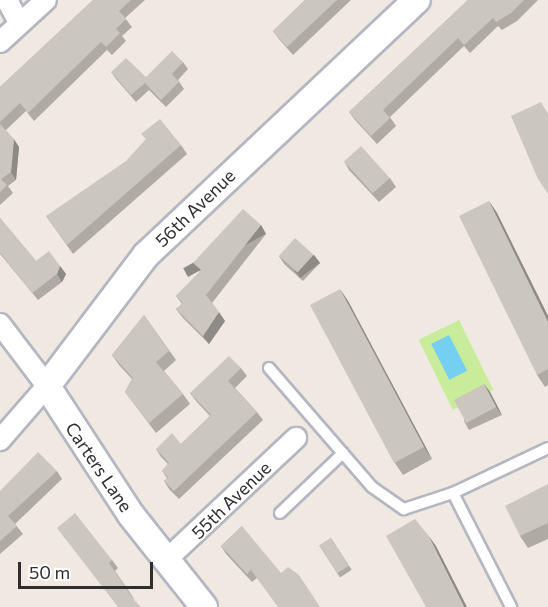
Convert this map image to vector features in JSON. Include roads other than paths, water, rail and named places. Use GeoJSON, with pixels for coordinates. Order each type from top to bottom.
{"type":"FeatureCollection","features":[{"type":"Feature","properties":{"kind":"street"},"geometry":{"type":"LineString","coordinates":[[7,0],[20,24]]}},
{"type":"Feature","properties":{"kind":"street"},"geometry":{"type":"LineString","coordinates":[[0,42],[46,0]]}},
{"type":"Feature","properties":{"kind":"street","name":"56th Avenue"},"geometry":{"type":"LineString","coordinates":[[0,440],[47,386],[146,255],[417,0]]}},
{"type":"Feature","properties":{"kind":"street","name":"Carters Lane"},"geometry":{"type":"LineString","coordinates":[[0,324],[47,386],[165,561],[204,607]]}},
{"type":"Feature","properties":{"kind":"street","name":"55th Avenue"},"geometry":{"type":"LineString","coordinates":[[165,561],[296,438]]}},
{"type":"Feature","properties":{"kind":"lane"},"geometry":{"type":"LineString","coordinates":[[269,368],[342,453],[388,502],[404,508],[453,493],[548,448]]}},
{"type":"Feature","properties":{"kind":"lane"},"geometry":{"type":"LineString","coordinates":[[280,513],[342,453]]}},
{"type":"Feature","properties":{"kind":"lane"},"geometry":{"type":"LineString","coordinates":[[453,493],[511,607]]}},
{"type":"Feature","properties":{"kind":"water"},"geometry":{"type":"Polygon","coordinates":[[[449,335],[467,371],[449,380],[431,344],[449,335]]]}}]}
